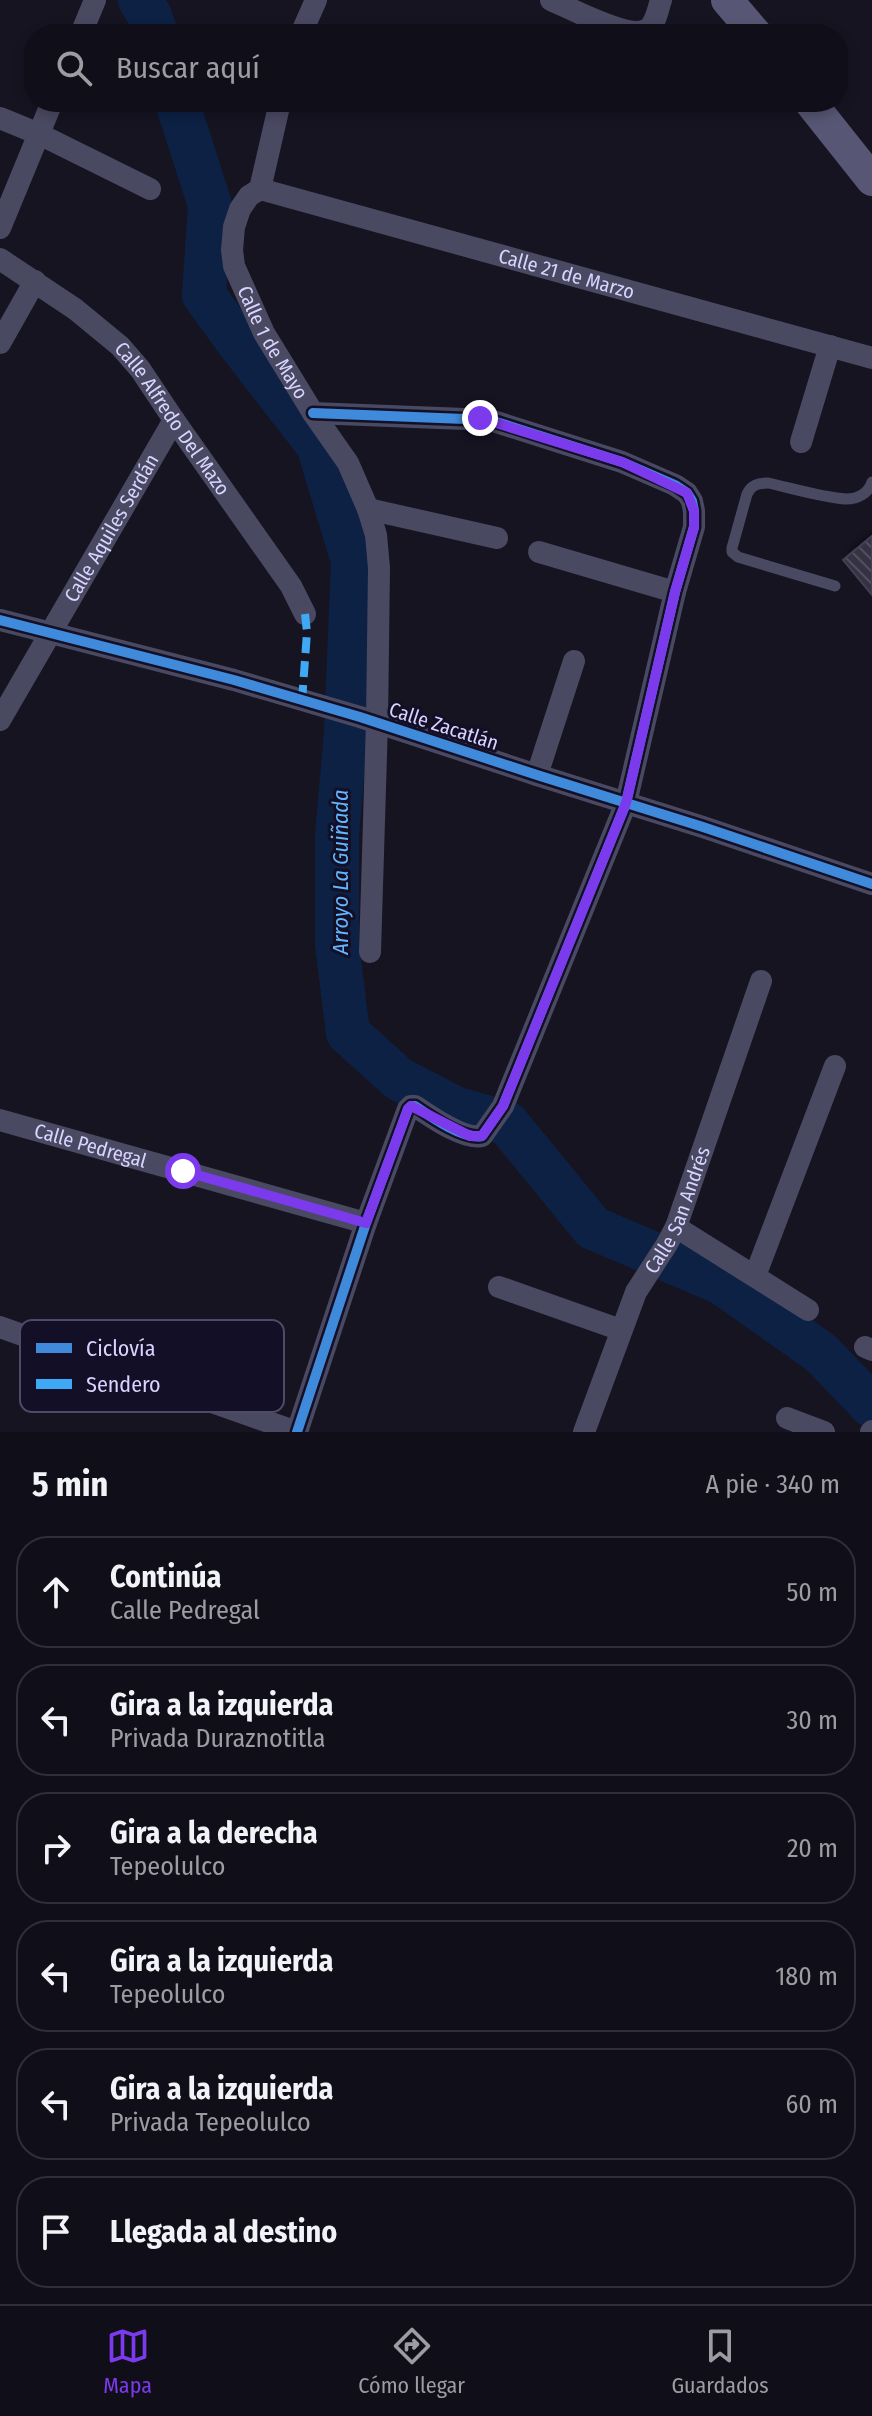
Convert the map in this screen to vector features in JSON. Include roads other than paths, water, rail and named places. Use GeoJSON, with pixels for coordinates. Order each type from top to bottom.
{"type":"FeatureCollection","features":[{"type":"Feature","properties":{"kind":"main road"},"geometry":{"type":"LineString","coordinates":[[727,0],[747,24]]}},
{"type":"Feature","properties":{"kind":"main road"},"geometry":{"type":"LineString","coordinates":[[818,112],[872,180]]}},
{"type":"Feature","properties":{"kind":"street"},"geometry":{"type":"LineString","coordinates":[[85,24],[95,0]]}},
{"type":"Feature","properties":{"kind":"street"},"geometry":{"type":"LineString","coordinates":[[305,24],[316,0]]}},
{"type":"Feature","properties":{"kind":"street"},"geometry":{"type":"LineString","coordinates":[[551,0],[608,24]]}},
{"type":"Feature","properties":{"kind":"street"},"geometry":{"type":"LineString","coordinates":[[653,24],[661,0]]}},
{"type":"Feature","properties":{"kind":"street"},"geometry":{"type":"LineString","coordinates":[[0,228],[48,112]]}},
{"type":"Feature","properties":{"kind":"street","name":"Calle 1 de Mayo"},"geometry":{"type":"LineString","coordinates":[[278,112],[260,189],[249,196],[240,209],[234,227],[232,250],[234,266],[264,333],[348,463],[376,535],[379,568],[369,720],[370,952]]}},
{"type":"Feature","properties":{"kind":"street"},"geometry":{"type":"LineString","coordinates":[[0,118],[150,189]]}},
{"type":"Feature","properties":{"kind":"street","name":"Calle 21 de Marzo"},"geometry":{"type":"LineString","coordinates":[[260,189],[872,358]]}},
{"type":"Feature","properties":{"kind":"street","name":"Calle Alfredo Del Mazo"},"geometry":{"type":"LineString","coordinates":[[0,259],[75,309],[120,346],[140,369],[291,586],[305,614]]}},
{"type":"Feature","properties":{"kind":"street"},"geometry":{"type":"LineString","coordinates":[[0,343],[35,281]]}},
{"type":"Feature","properties":{"kind":"street"},"geometry":{"type":"LineString","coordinates":[[801,442],[830,346]]}},
{"type":"Feature","properties":{"kind":"street"},"geometry":{"type":"LineString","coordinates":[[240,1412],[297,1432],[366,1223],[408,1109],[415,1106],[458,1131],[470,1136],[482,1136],[503,1106],[626,803],[675,592],[694,527],[692,501],[675,485],[622,462],[490,420],[313,413]]}},
{"type":"Feature","properties":{"kind":"street","name":"Calle Aquiles Serdán"},"geometry":{"type":"LineString","coordinates":[[0,720],[174,420]]}},
{"type":"Feature","properties":{"kind":"street"},"geometry":{"type":"LineString","coordinates":[[368,509],[497,538]]}},
{"type":"Feature","properties":{"kind":"street"},"geometry":{"type":"LineString","coordinates":[[539,552],[675,592]]}},
{"type":"Feature","properties":{"kind":"street","name":"Calle Zacatlán"},"geometry":{"type":"LineString","coordinates":[[0,620],[234,680],[369,720],[872,884]]}},
{"type":"Feature","properties":{"kind":"street"},"geometry":{"type":"LineString","coordinates":[[537,775],[574,661]]}},
{"type":"Feature","properties":{"kind":"street","name":"Calle San Andrés"},"geometry":{"type":"LineString","coordinates":[[584,1432],[643,1278],[672,1236],[761,981]]}},
{"type":"Feature","properties":{"kind":"street"},"geometry":{"type":"LineString","coordinates":[[755,1276],[835,1066]]}},
{"type":"Feature","properties":{"kind":"street","name":"Calle Pedregal"},"geometry":{"type":"LineString","coordinates":[[0,1120],[366,1223]]}},
{"type":"Feature","properties":{"kind":"street"},"geometry":{"type":"LineString","coordinates":[[672,1236],[755,1276],[808,1310]]}},
{"type":"Feature","properties":{"kind":"street"},"geometry":{"type":"LineString","coordinates":[[499,1287],[621,1330]]}},
{"type":"Feature","properties":{"kind":"street"},"geometry":{"type":"LineString","coordinates":[[0,1327],[20,1334]]}},
{"type":"Feature","properties":{"kind":"street"},"geometry":{"type":"LineString","coordinates":[[787,1418],[824,1432]]}},
{"type":"Feature","properties":{"kind":"lane"},"geometry":{"type":"LineString","coordinates":[[835,586],[734,554],[732,548],[749,488],[768,483],[845,499],[863,494],[872,482]]}},
{"type":"Feature","properties":{"kind":"waterway","name":"Arroyo La Guiñada"},"geometry":{"type":"LineString","coordinates":[[140,0],[153,24]]}},
{"type":"Feature","properties":{"kind":"waterway","name":"Arroyo La Guiñada"},"geometry":{"type":"LineString","coordinates":[[180,112],[210,205],[204,295],[318,445],[353,561],[346,733],[337,835],[337,944],[348,1033],[399,1079],[457,1109],[507,1123],[593,1228],[722,1283],[821,1353],[872,1406]]}}]}
